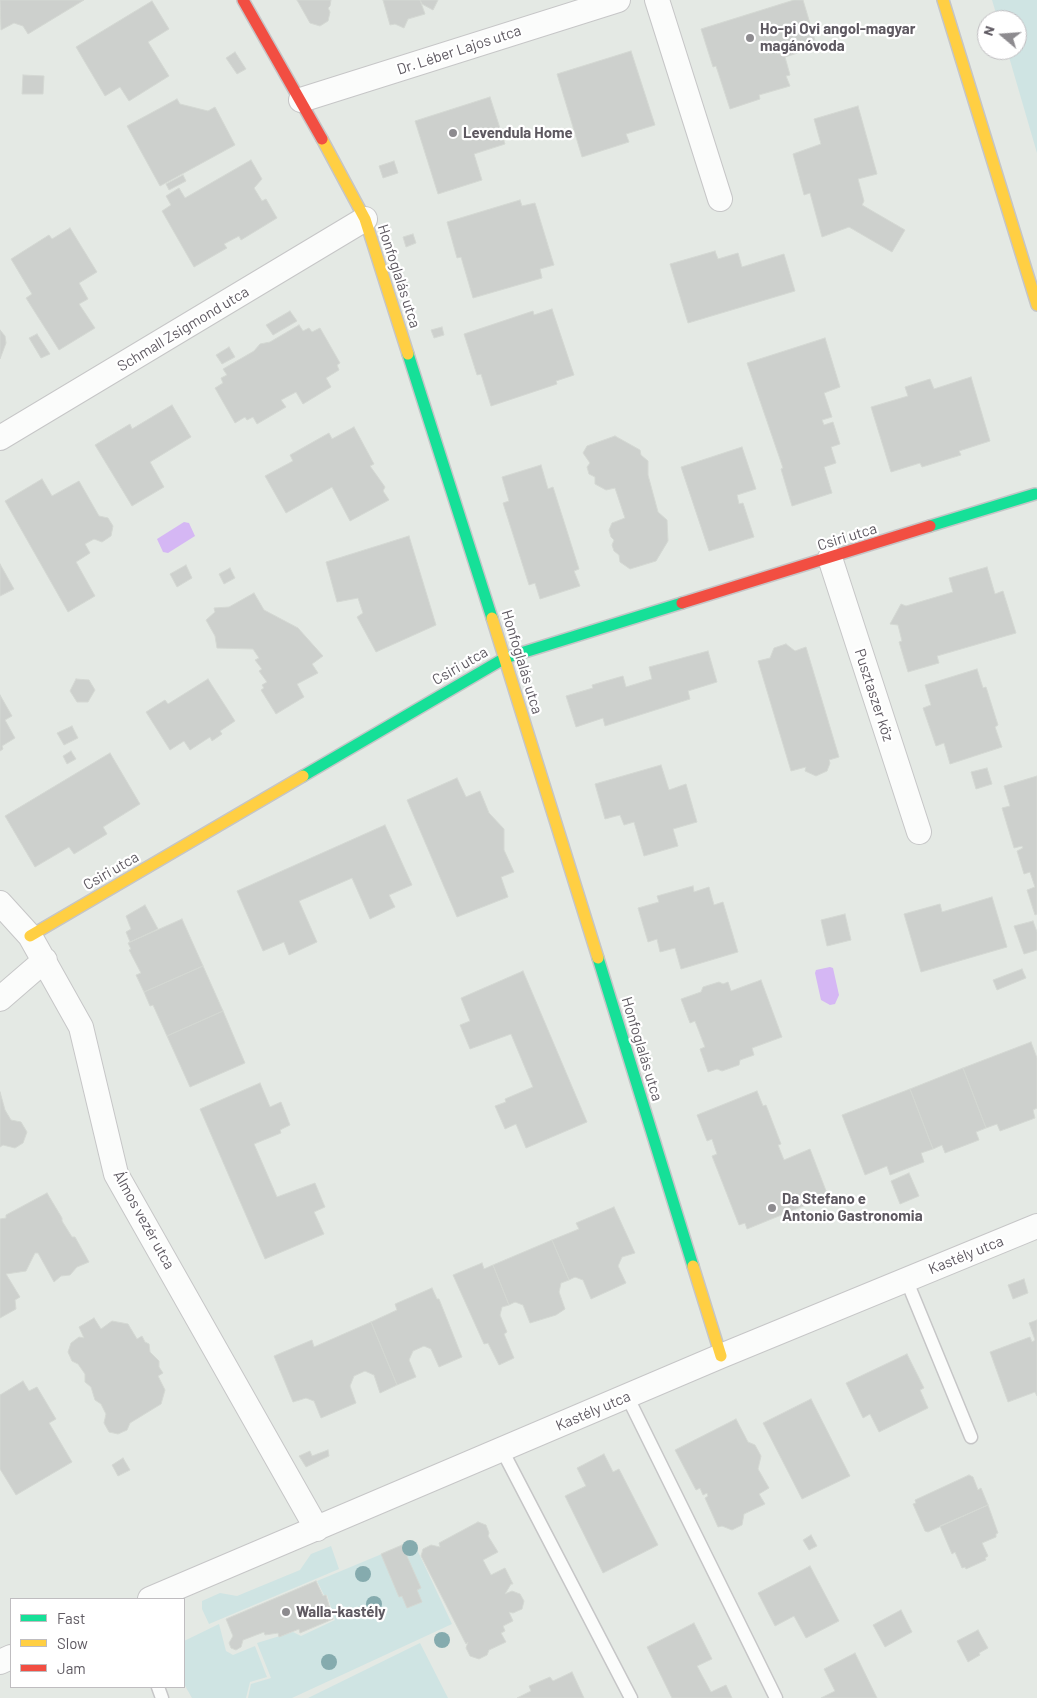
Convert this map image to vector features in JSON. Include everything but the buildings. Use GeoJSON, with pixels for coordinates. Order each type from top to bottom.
{"type":"FeatureCollection","features":[{"type":"Feature","properties":{"kind":"street","name":"Honfoglalás utca"},"geometry":{"type":"LineString","coordinates":[[243,0],[301,100],[365,219],[505,658],[721,1356]]}},
{"type":"Feature","properties":{"kind":"street","name":"Dr. Léber Lajos utca"},"geometry":{"type":"LineString","coordinates":[[301,100],[618,0]]}},
{"type":"Feature","properties":{"kind":"street"},"geometry":{"type":"LineString","coordinates":[[658,0],[720,199]]}},
{"type":"Feature","properties":{"kind":"street"},"geometry":{"type":"LineString","coordinates":[[943,0],[1037,305]]}},
{"type":"Feature","properties":{"kind":"street","name":"Schmall Zsigmond utca"},"geometry":{"type":"LineString","coordinates":[[0,438],[365,219]]}},
{"type":"Feature","properties":{"kind":"street","name":"Csiri utca"},"geometry":{"type":"LineString","coordinates":[[30,936],[505,658],[1035,494]]}},
{"type":"Feature","properties":{"kind":"street","name":"Pusztaszer köz"},"geometry":{"type":"LineString","coordinates":[[830,558],[919,832]]}},
{"type":"Feature","properties":{"kind":"street","name":"Álmos vezér utca"},"geometry":{"type":"LineString","coordinates":[[0,903],[30,936],[81,1026],[116,1174],[317,1529]]}},
{"type":"Feature","properties":{"kind":"street"},"geometry":{"type":"LineString","coordinates":[[0,999],[45,960]]}},
{"type":"Feature","properties":{"kind":"street","name":"Kastély utca"},"geometry":{"type":"LineString","coordinates":[[152,1598],[721,1356],[1037,1226]]}},
{"type":"Feature","properties":{"kind":"lane"},"geometry":{"type":"LineString","coordinates":[[906,1279],[971,1437]]}},
{"type":"Feature","properties":{"kind":"lane"},"geometry":{"type":"LineString","coordinates":[[627,1396],[776,1698]]}},
{"type":"Feature","properties":{"kind":"lane"},"geometry":{"type":"LineString","coordinates":[[502,1450],[631,1698]]}},
{"type":"Feature","properties":{"kind":"shaded area"},"geometry":{"type":"Polygon","coordinates":[[[992,0],[1037,0],[1037,153],[1010,60],[1027,60],[1027,10],[995,10],[992,0]]]}},
{"type":"Feature","properties":{"kind":"shaded area"},"geometry":{"type":"Polygon","coordinates":[[[184,522],[189,523],[195,536],[168,553],[163,552],[157,539],[184,522]]]}},
{"type":"Feature","properties":{"kind":"shaded area"},"geometry":{"type":"Polygon","coordinates":[[[833,968],[839,995],[835,1004],[830,1005],[821,1000],[815,973],[816,970],[833,968]]]}},
{"type":"Feature","properties":{"kind":"shaded area"},"geometry":{"type":"Polygon","coordinates":[[[413,1541],[452,1624],[292,1698],[248,1698],[251,1684],[271,1678],[257,1643],[293,1632],[301,1636],[335,1620],[327,1595],[324,1595],[317,1581],[413,1541]]]}},
{"type":"Feature","properties":{"kind":"shaded area"},"geometry":{"type":"Polygon","coordinates":[[[331,1546],[339,1569],[209,1624],[202,1609],[202,1601],[220,1593],[237,1596],[300,1570],[311,1554],[331,1546]]]}},
{"type":"Feature","properties":{"kind":"shaded area"},"geometry":{"type":"Polygon","coordinates":[[[219,1624],[226,1651],[233,1655],[255,1646],[267,1677],[250,1682],[246,1698],[192,1698],[185,1686],[185,1641],[219,1624]]]}},
{"type":"Feature","properties":{"kind":"shaded area"},"geometry":{"type":"Polygon","coordinates":[[[420,1643],[448,1698],[308,1698],[420,1643]]]}},
{"type":"Feature","properties":{"kind":"traffic: fast"},"geometry":{"type":"LineString","coordinates":[[408,354],[492,618]]}},
{"type":"Feature","properties":{"kind":"traffic: fast"},"geometry":{"type":"LineString","coordinates":[[930,526],[1035,494]]}},
{"type":"Feature","properties":{"kind":"traffic: fast"},"geometry":{"type":"LineString","coordinates":[[303,776],[505,658],[682,603]]}},
{"type":"Feature","properties":{"kind":"traffic: fast"},"geometry":{"type":"LineString","coordinates":[[598,958],[693,1266]]}},
{"type":"Feature","properties":{"kind":"traffic: slow"},"geometry":{"type":"LineString","coordinates":[[943,0],[1037,305]]}},
{"type":"Feature","properties":{"kind":"traffic: slow"},"geometry":{"type":"LineString","coordinates":[[322,139],[365,219],[408,354]]}},
{"type":"Feature","properties":{"kind":"traffic: slow"},"geometry":{"type":"LineString","coordinates":[[492,618],[598,958]]}},
{"type":"Feature","properties":{"kind":"traffic: slow"},"geometry":{"type":"LineString","coordinates":[[30,936],[303,776]]}},
{"type":"Feature","properties":{"kind":"traffic: slow"},"geometry":{"type":"LineString","coordinates":[[693,1266],[721,1356]]}},
{"type":"Feature","properties":{"kind":"traffic: jam"},"geometry":{"type":"LineString","coordinates":[[243,0],[322,139]]}},
{"type":"Feature","properties":{"kind":"traffic: jam"},"geometry":{"type":"LineString","coordinates":[[682,603],[930,526]]}},
{"type":"Feature","properties":{"kind":"place","name":"Ho-pi Ovi angol-magyar magánóvoda"},"geometry":{"type":"Point","coordinates":[750,38]}},
{"type":"Feature","properties":{"kind":"place","name":"Levendula Home"},"geometry":{"type":"Point","coordinates":[453,133]}},
{"type":"Feature","properties":{"kind":"place","name":"Da Stefano e Antonio Gastronomia"},"geometry":{"type":"Point","coordinates":[772,1208]}},
{"type":"Feature","properties":{"kind":"place","name":"Walla-kastély"},"geometry":{"type":"Point","coordinates":[286,1612]}}]}
